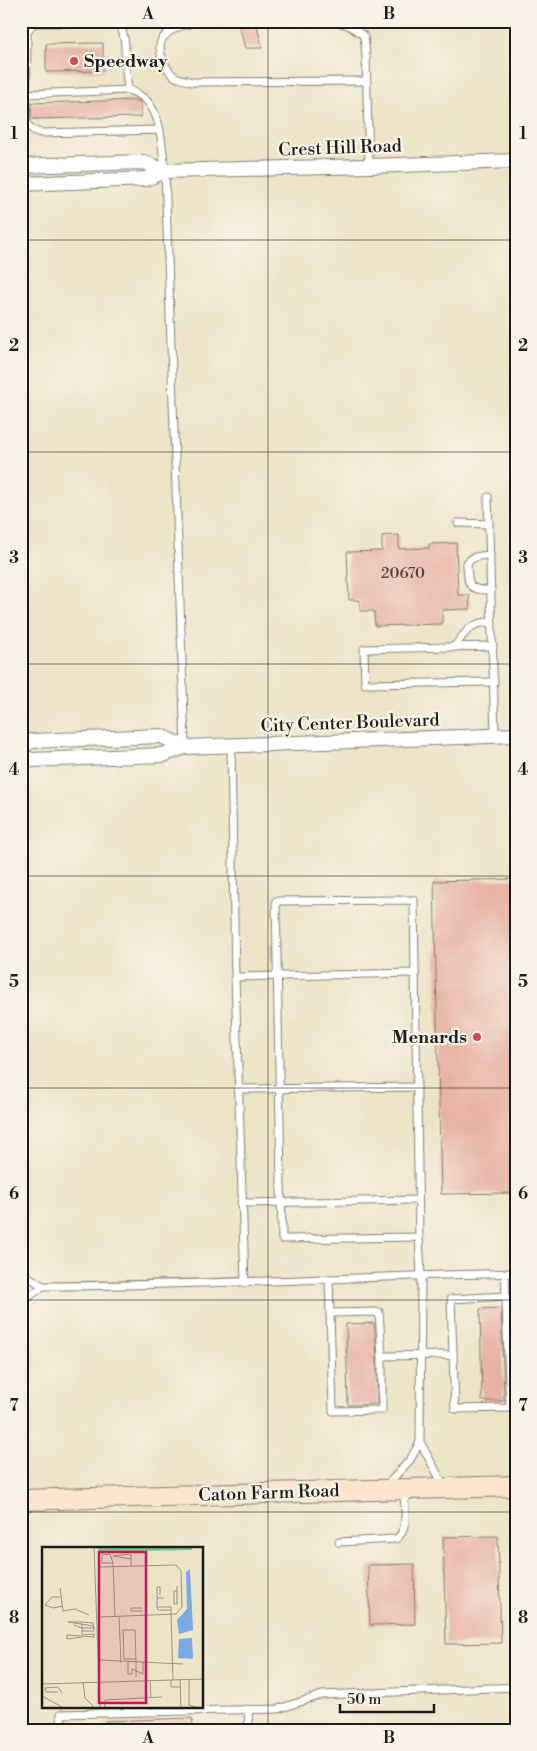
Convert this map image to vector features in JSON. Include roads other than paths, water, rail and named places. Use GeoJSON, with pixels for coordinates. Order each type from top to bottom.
{"type":"FeatureCollection","features":[{"type":"Feature","properties":{"kind":"street","name":"Crest Hill Road"},"geometry":{"type":"LineString","coordinates":[[21,184],[146,179],[164,171],[516,161]]}},
{"type":"Feature","properties":{"kind":"street","name":"Crest Hill Road"},"geometry":{"type":"LineString","coordinates":[[21,166],[143,162],[164,171]]}},
{"type":"Feature","properties":{"kind":"street","name":"City Center Boulevard"},"geometry":{"type":"LineString","coordinates":[[21,755],[31,760],[163,755],[185,747],[516,735]]}},
{"type":"Feature","properties":{"kind":"street","name":"City Center Boulevard"},"geometry":{"type":"LineString","coordinates":[[21,747],[32,741],[161,736],[185,747]]}},
{"type":"Feature","properties":{"kind":"street","name":"Caton Farm Road"},"geometry":{"type":"LineString","coordinates":[[21,1500],[516,1486]]}},
{"type":"Feature","properties":{"kind":"lane"},"geometry":{"type":"LineString","coordinates":[[202,21],[180,26],[163,38],[160,49],[164,63],[175,77],[192,82],[367,81]]}},
{"type":"Feature","properties":{"kind":"lane"},"geometry":{"type":"LineString","coordinates":[[335,21],[350,26],[364,36],[369,166]]}},
{"type":"Feature","properties":{"kind":"lane"},"geometry":{"type":"LineString","coordinates":[[129,90],[125,73],[124,38],[118,23],[38,23],[33,24],[27,33],[27,124],[29,127],[38,132],[160,130]]}},
{"type":"Feature","properties":{"kind":"lane"},"geometry":{"type":"LineString","coordinates":[[27,94],[129,90],[148,102],[155,114],[160,130],[164,171],[185,747]]}},
{"type":"Feature","properties":{"kind":"lane"},"geometry":{"type":"LineString","coordinates":[[488,497],[495,736]]}},
{"type":"Feature","properties":{"kind":"lane"},"geometry":{"type":"LineString","coordinates":[[458,523],[489,524]]}},
{"type":"Feature","properties":{"kind":"lane"},"geometry":{"type":"LineString","coordinates":[[490,555],[476,556],[467,563],[468,583],[472,589],[478,591],[491,590]]}},
{"type":"Feature","properties":{"kind":"lane"},"geometry":{"type":"LineString","coordinates":[[454,647],[473,625],[482,622],[492,622]]}},
{"type":"Feature","properties":{"kind":"lane"},"geometry":{"type":"LineString","coordinates":[[493,646],[364,649],[365,684],[494,682]]}},
{"type":"Feature","properties":{"kind":"lane"},"geometry":{"type":"LineString","coordinates":[[231,746],[235,977],[245,1283]]}},
{"type":"Feature","properties":{"kind":"lane"},"geometry":{"type":"LineString","coordinates":[[384,1490],[410,1460],[420,1442],[421,1275],[418,1200],[414,900],[276,901],[282,1239],[419,1237]]}},
{"type":"Feature","properties":{"kind":"lane"},"geometry":{"type":"LineString","coordinates":[[235,977],[415,973]]}},
{"type":"Feature","properties":{"kind":"lane"},"geometry":{"type":"LineString","coordinates":[[238,1089],[417,1087]]}},
{"type":"Feature","properties":{"kind":"lane"},"geometry":{"type":"LineString","coordinates":[[241,1203],[418,1200]]}},
{"type":"Feature","properties":{"kind":"lane"},"geometry":{"type":"LineString","coordinates":[[21,1272],[43,1286],[245,1283],[421,1275],[516,1273]]}},
{"type":"Feature","properties":{"kind":"lane"},"geometry":{"type":"LineString","coordinates":[[505,1273],[506,1296],[510,1408],[455,1409],[451,1299],[506,1296]]}},
{"type":"Feature","properties":{"kind":"lane"},"geometry":{"type":"LineString","coordinates":[[329,1279],[330,1313],[333,1411],[382,1410],[380,1312],[330,1313]]}},
{"type":"Feature","properties":{"kind":"lane"},"geometry":{"type":"LineString","coordinates":[[21,1303],[43,1286]]}},
{"type":"Feature","properties":{"kind":"lane"},"geometry":{"type":"LineString","coordinates":[[382,1356],[453,1355]]}},
{"type":"Feature","properties":{"kind":"lane"},"geometry":{"type":"LineString","coordinates":[[420,1442],[446,1488]]}},
{"type":"Feature","properties":{"kind":"lane"},"geometry":{"type":"LineString","coordinates":[[339,1542],[396,1539],[402,1536],[405,1529],[404,1490]]}},
{"type":"Feature","properties":{"kind":"lane"},"geometry":{"type":"LineString","coordinates":[[62,1730],[62,1714],[278,1709],[322,1695],[516,1687]]}},
{"type":"Feature","properties":{"kind":"lane"},"geometry":{"type":"LineString","coordinates":[[248,1709],[249,1730]]}},
{"type":"Feature","properties":{"kind":"place","name":"Speedway"},"geometry":{"type":"Point","coordinates":[74,61]}},
{"type":"Feature","properties":{"kind":"place","name":"Menards"},"geometry":{"type":"Point","coordinates":[477,1037]}}]}
